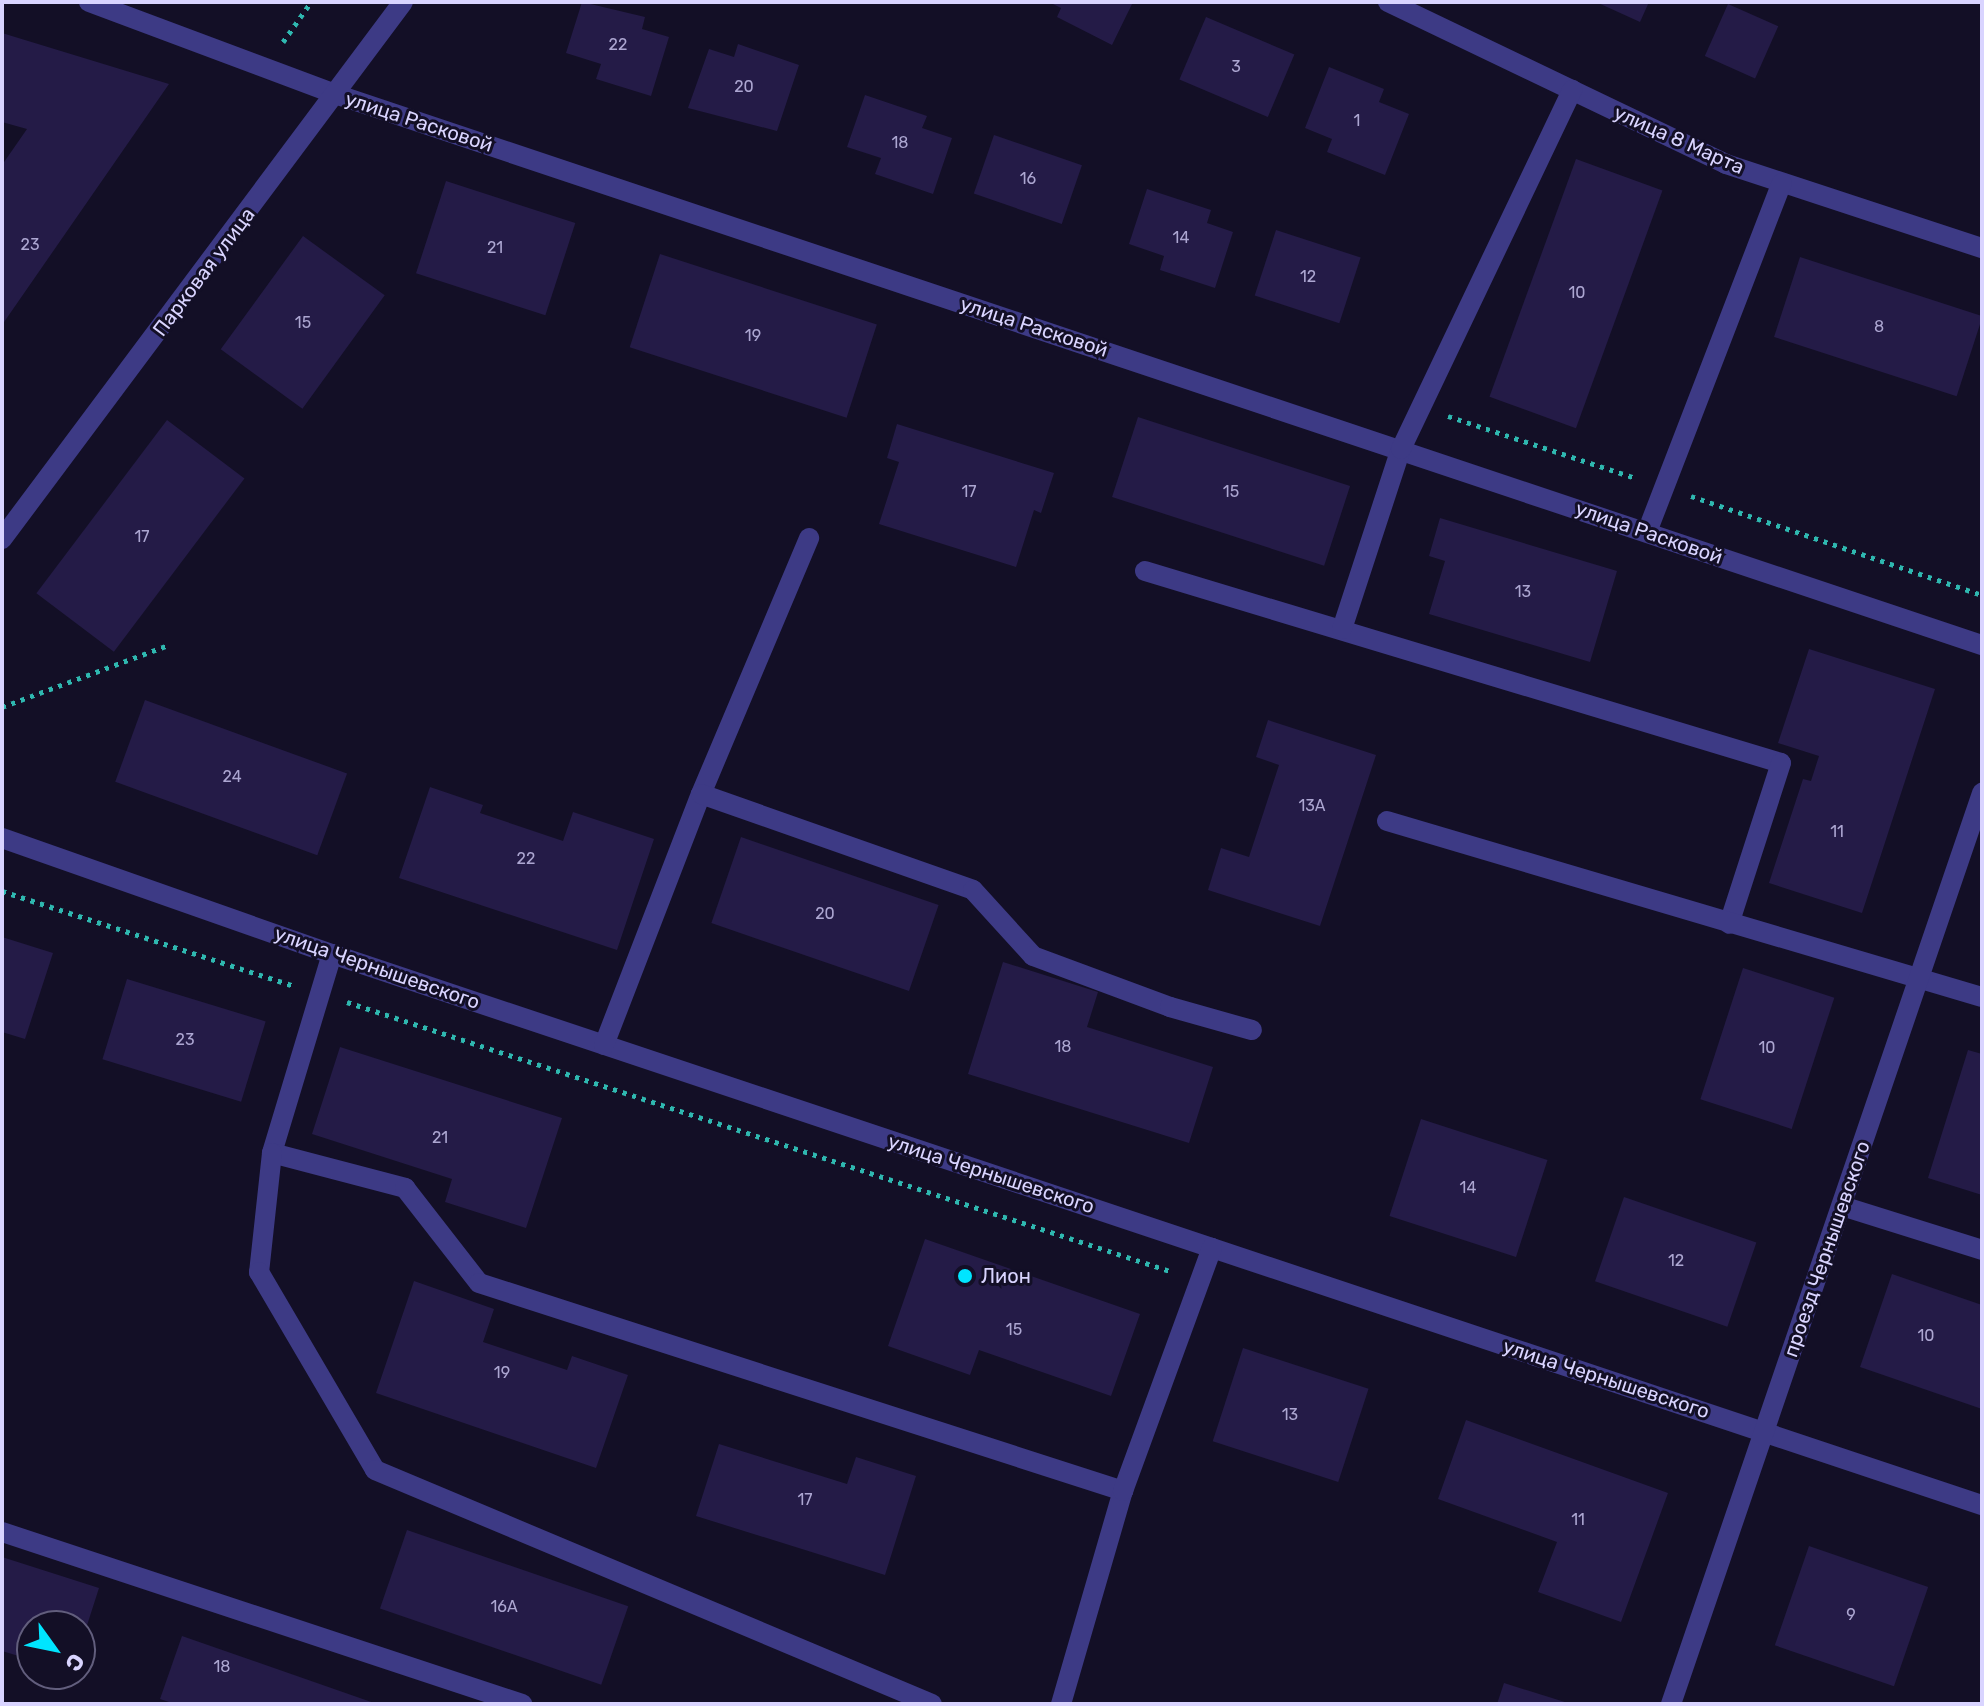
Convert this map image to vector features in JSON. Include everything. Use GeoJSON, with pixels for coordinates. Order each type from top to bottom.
{"type":"FeatureCollection","features":[{"type":"Feature","properties":{"kind":"street","name":"улица Расковой"},"geometry":{"type":"LineString","coordinates":[[89,2],[338,95],[1982,645]]}},
{"type":"Feature","properties":{"kind":"street","name":"Парковая улица"},"geometry":{"type":"LineString","coordinates":[[2,539],[338,95],[403,2]]}},
{"type":"Feature","properties":{"kind":"street","name":"улица 8 Марта"},"geometry":{"type":"LineString","coordinates":[[1388,2],[1726,164],[1982,248]]}},
{"type":"Feature","properties":{"kind":"street"},"geometry":{"type":"LineString","coordinates":[[1342,629],[1401,449],[1572,90]]}},
{"type":"Feature","properties":{"kind":"street"},"geometry":{"type":"LineString","coordinates":[[1647,532],[1782,183]]}},
{"type":"Feature","properties":{"kind":"street"},"geometry":{"type":"LineString","coordinates":[[604,1045],[701,794],[809,538]]}},
{"type":"Feature","properties":{"kind":"street"},"geometry":{"type":"LineString","coordinates":[[1145,571],[1781,763],[1729,924]]}},
{"type":"Feature","properties":{"kind":"street","name":"проезд Чернышевского"},"geometry":{"type":"LineString","coordinates":[[1671,1704],[1982,793]]}},
{"type":"Feature","properties":{"kind":"street"},"geometry":{"type":"LineString","coordinates":[[701,794],[973,890],[1033,956],[1170,1007],[1252,1030]]}},
{"type":"Feature","properties":{"kind":"street"},"geometry":{"type":"LineString","coordinates":[[1387,821],[1982,997]]}},
{"type":"Feature","properties":{"kind":"street","name":"улица Чернышевского"},"geometry":{"type":"LineString","coordinates":[[2,838],[332,954],[1982,1505]]}},
{"type":"Feature","properties":{"kind":"street"},"geometry":{"type":"LineString","coordinates":[[332,954],[272,1153],[259,1272],[375,1470],[932,1704]]}},
{"type":"Feature","properties":{"kind":"street"},"geometry":{"type":"LineString","coordinates":[[272,1153],[405,1188],[479,1283],[1123,1491]]}},
{"type":"Feature","properties":{"kind":"street"},"geometry":{"type":"LineString","coordinates":[[1842,1206],[1982,1250]]}},
{"type":"Feature","properties":{"kind":"street"},"geometry":{"type":"LineString","coordinates":[[1061,1704],[1123,1491],[1212,1248]]}},
{"type":"Feature","properties":{"kind":"street"},"geometry":{"type":"LineString","coordinates":[[2,1532],[522,1704]]}},
{"type":"Feature","properties":{"kind":"path"},"geometry":{"type":"LineString","coordinates":[[267,66],[311,2]]}},
{"type":"Feature","properties":{"kind":"path"},"geometry":{"type":"LineString","coordinates":[[1420,407],[1982,595]]}},
{"type":"Feature","properties":{"kind":"path"},"geometry":{"type":"LineString","coordinates":[[2,707],[169,645]]}},
{"type":"Feature","properties":{"kind":"path"},"geometry":{"type":"LineString","coordinates":[[2,891],[1200,1281]]}},
{"type":"Feature","properties":{"kind":"building"},"geometry":{"type":"Polygon","coordinates":[[[582,2],[645,17],[642,29],[669,37],[651,96],[596,79],[601,64],[566,53],[582,2]]]}},
{"type":"Feature","properties":{"kind":"building"},"geometry":{"type":"Polygon","coordinates":[[[1049,2],[1133,2],[1112,45],[1057,17],[1061,8],[1049,2]]]}},
{"type":"Feature","properties":{"kind":"building"},"geometry":{"type":"Polygon","coordinates":[[[1596,2],[1649,2],[1640,22],[1596,2]]]}},
{"type":"Feature","properties":{"kind":"building"},"geometry":{"type":"Polygon","coordinates":[[[1728,4],[1778,26],[1755,78],[1705,56],[1728,4]]]}},
{"type":"Feature","properties":{"kind":"building"},"geometry":{"type":"Polygon","coordinates":[[[1206,17],[1294,55],[1268,117],[1179,80],[1206,17]]]}},
{"type":"Feature","properties":{"kind":"building"},"geometry":{"type":"Polygon","coordinates":[[[2,33],[169,84],[2,325],[2,165],[27,129],[2,122],[2,33]]]}},
{"type":"Feature","properties":{"kind":"building"},"geometry":{"type":"Polygon","coordinates":[[[738,44],[799,65],[777,131],[688,108],[709,49],[734,57],[738,44]]]}},
{"type":"Feature","properties":{"kind":"building"},"geometry":{"type":"Polygon","coordinates":[[[1329,67],[1384,89],[1379,102],[1409,114],[1385,175],[1327,152],[1332,139],[1305,128],[1329,67]]]}},
{"type":"Feature","properties":{"kind":"building"},"geometry":{"type":"Polygon","coordinates":[[[865,95],[927,116],[922,128],[952,138],[933,194],[875,174],[881,158],[847,147],[865,95]]]}},
{"type":"Feature","properties":{"kind":"building"},"geometry":{"type":"Polygon","coordinates":[[[994,135],[1082,165],[1062,224],[974,194],[994,135]]]}},
{"type":"Feature","properties":{"kind":"building"},"geometry":{"type":"Polygon","coordinates":[[[1576,159],[1662,190],[1576,428],[1489,397],[1576,159]]]}},
{"type":"Feature","properties":{"kind":"building"},"geometry":{"type":"Polygon","coordinates":[[[446,181],[575,223],[545,315],[416,273],[446,181]]]}},
{"type":"Feature","properties":{"kind":"building"},"geometry":{"type":"Polygon","coordinates":[[[1147,189],[1211,210],[1207,223],[1233,232],[1215,288],[1160,270],[1164,256],[1129,244],[1147,189]]]}},
{"type":"Feature","properties":{"kind":"building"},"geometry":{"type":"Polygon","coordinates":[[[1276,230],[1361,258],[1339,323],[1255,296],[1276,230]]]}},
{"type":"Feature","properties":{"kind":"building"},"geometry":{"type":"Polygon","coordinates":[[[303,236],[385,295],[302,409],[221,349],[303,236]]]}},
{"type":"Feature","properties":{"kind":"building"},"geometry":{"type":"Polygon","coordinates":[[[660,254],[877,324],[847,418],[630,347],[660,254]]]}},
{"type":"Feature","properties":{"kind":"building"},"geometry":{"type":"Polygon","coordinates":[[[1800,257],[1982,316],[1957,396],[1774,337],[1800,257]]]}},
{"type":"Feature","properties":{"kind":"building"},"geometry":{"type":"Polygon","coordinates":[[[1138,417],[1350,486],[1324,566],[1112,497],[1138,417]]]}},
{"type":"Feature","properties":{"kind":"building"},"geometry":{"type":"Polygon","coordinates":[[[167,420],[244,478],[114,652],[36,593],[167,420]]]}},
{"type":"Feature","properties":{"kind":"building"},"geometry":{"type":"Polygon","coordinates":[[[897,424],[1054,473],[1041,513],[1034,510],[1016,567],[879,524],[899,462],[887,458],[897,424]]]}},
{"type":"Feature","properties":{"kind":"building"},"geometry":{"type":"Polygon","coordinates":[[[1440,518],[1617,571],[1590,662],[1429,614],[1445,561],[1429,556],[1440,518]]]}},
{"type":"Feature","properties":{"kind":"building"},"geometry":{"type":"Polygon","coordinates":[[[1809,649],[1935,689],[1862,913],[1769,883],[1803,779],[1811,781],[1819,756],[1778,743],[1809,649]]]}},
{"type":"Feature","properties":{"kind":"building"},"geometry":{"type":"Polygon","coordinates":[[[145,700],[347,774],[317,855],[115,782],[145,700]]]}},
{"type":"Feature","properties":{"kind":"building"},"geometry":{"type":"Polygon","coordinates":[[[1268,720],[1376,755],[1320,926],[1208,890],[1221,848],[1249,857],[1279,765],[1256,757],[1268,720]]]}},
{"type":"Feature","properties":{"kind":"building"},"geometry":{"type":"Polygon","coordinates":[[[430,787],[483,805],[480,813],[563,841],[573,812],[654,839],[617,950],[399,878],[430,787]]]}},
{"type":"Feature","properties":{"kind":"building"},"geometry":{"type":"Polygon","coordinates":[[[741,837],[939,905],[909,991],[711,923],[741,837]]]}},
{"type":"Feature","properties":{"kind":"building"},"geometry":{"type":"Polygon","coordinates":[[[2,937],[53,953],[25,1039],[2,1032],[2,937]]]}},
{"type":"Feature","properties":{"kind":"building"},"geometry":{"type":"Polygon","coordinates":[[[1003,962],[1098,992],[1087,1027],[1213,1067],[1189,1143],[968,1074],[1003,962]]]}},
{"type":"Feature","properties":{"kind":"building"},"geometry":{"type":"Polygon","coordinates":[[[1743,968],[1834,998],[1792,1129],[1700,1099],[1743,968]]]}},
{"type":"Feature","properties":{"kind":"building"},"geometry":{"type":"Polygon","coordinates":[[[127,979],[266,1021],[241,1102],[102,1059],[127,979]]]}},
{"type":"Feature","properties":{"kind":"building"},"geometry":{"type":"Polygon","coordinates":[[[340,1047],[562,1118],[526,1228],[445,1202],[452,1179],[312,1134],[340,1047]]]}},
{"type":"Feature","properties":{"kind":"building"},"geometry":{"type":"Polygon","coordinates":[[[1968,1050],[1982,1054],[1982,1195],[1928,1178],[1968,1050]]]}},
{"type":"Feature","properties":{"kind":"building"},"geometry":{"type":"Polygon","coordinates":[[[1421,1119],[1547,1160],[1516,1257],[1389,1216],[1421,1119]]]}},
{"type":"Feature","properties":{"kind":"building"},"geometry":{"type":"Polygon","coordinates":[[[1624,1197],[1756,1243],[1727,1327],[1595,1281],[1624,1197]]]}},
{"type":"Feature","properties":{"kind":"building"},"geometry":{"type":"Polygon","coordinates":[[[925,1239],[1140,1314],[1111,1396],[979,1350],[970,1375],[888,1346],[925,1239]]]}},
{"type":"Feature","properties":{"kind":"building"},"geometry":{"type":"Polygon","coordinates":[[[1892,1274],[1982,1305],[1982,1409],[1860,1367],[1892,1274]]]}},
{"type":"Feature","properties":{"kind":"building"},"geometry":{"type":"Polygon","coordinates":[[[414,1281],[494,1309],[483,1342],[567,1370],[572,1356],[628,1375],[596,1468],[376,1393],[414,1281]]]}},
{"type":"Feature","properties":{"kind":"building"},"geometry":{"type":"Polygon","coordinates":[[[1243,1348],[1369,1389],[1338,1482],[1213,1441],[1243,1348]]]}},
{"type":"Feature","properties":{"kind":"building"},"geometry":{"type":"Polygon","coordinates":[[[1466,1420],[1668,1493],[1621,1622],[1538,1592],[1557,1542],[1438,1499],[1466,1420]]]}},
{"type":"Feature","properties":{"kind":"building"},"geometry":{"type":"Polygon","coordinates":[[[719,1444],[847,1484],[856,1457],[916,1476],[885,1575],[696,1516],[719,1444]]]}},
{"type":"Feature","properties":{"kind":"building"},"geometry":{"type":"Polygon","coordinates":[[[407,1530],[628,1606],[601,1685],[380,1608],[407,1530]]]}},
{"type":"Feature","properties":{"kind":"building"},"geometry":{"type":"Polygon","coordinates":[[[1809,1546],[1928,1587],[1894,1686],[1775,1645],[1809,1546]]]}},
{"type":"Feature","properties":{"kind":"building"},"geometry":{"type":"Polygon","coordinates":[[[2,1557],[99,1588],[92,1610],[16,1610],[16,1655],[2,1651],[2,1557]]]}},
{"type":"Feature","properties":{"kind":"building"},"geometry":{"type":"Polygon","coordinates":[[[182,1636],[377,1704],[175,1704],[160,1699],[182,1636]]]}},
{"type":"Feature","properties":{"kind":"building"},"geometry":{"type":"Polygon","coordinates":[[[1504,1683],[1568,1703],[1497,1704],[1504,1683]]]}},
{"type":"Feature","properties":{"kind":"place","name":"Лион"},"geometry":{"type":"Point","coordinates":[965,1276]}}]}
